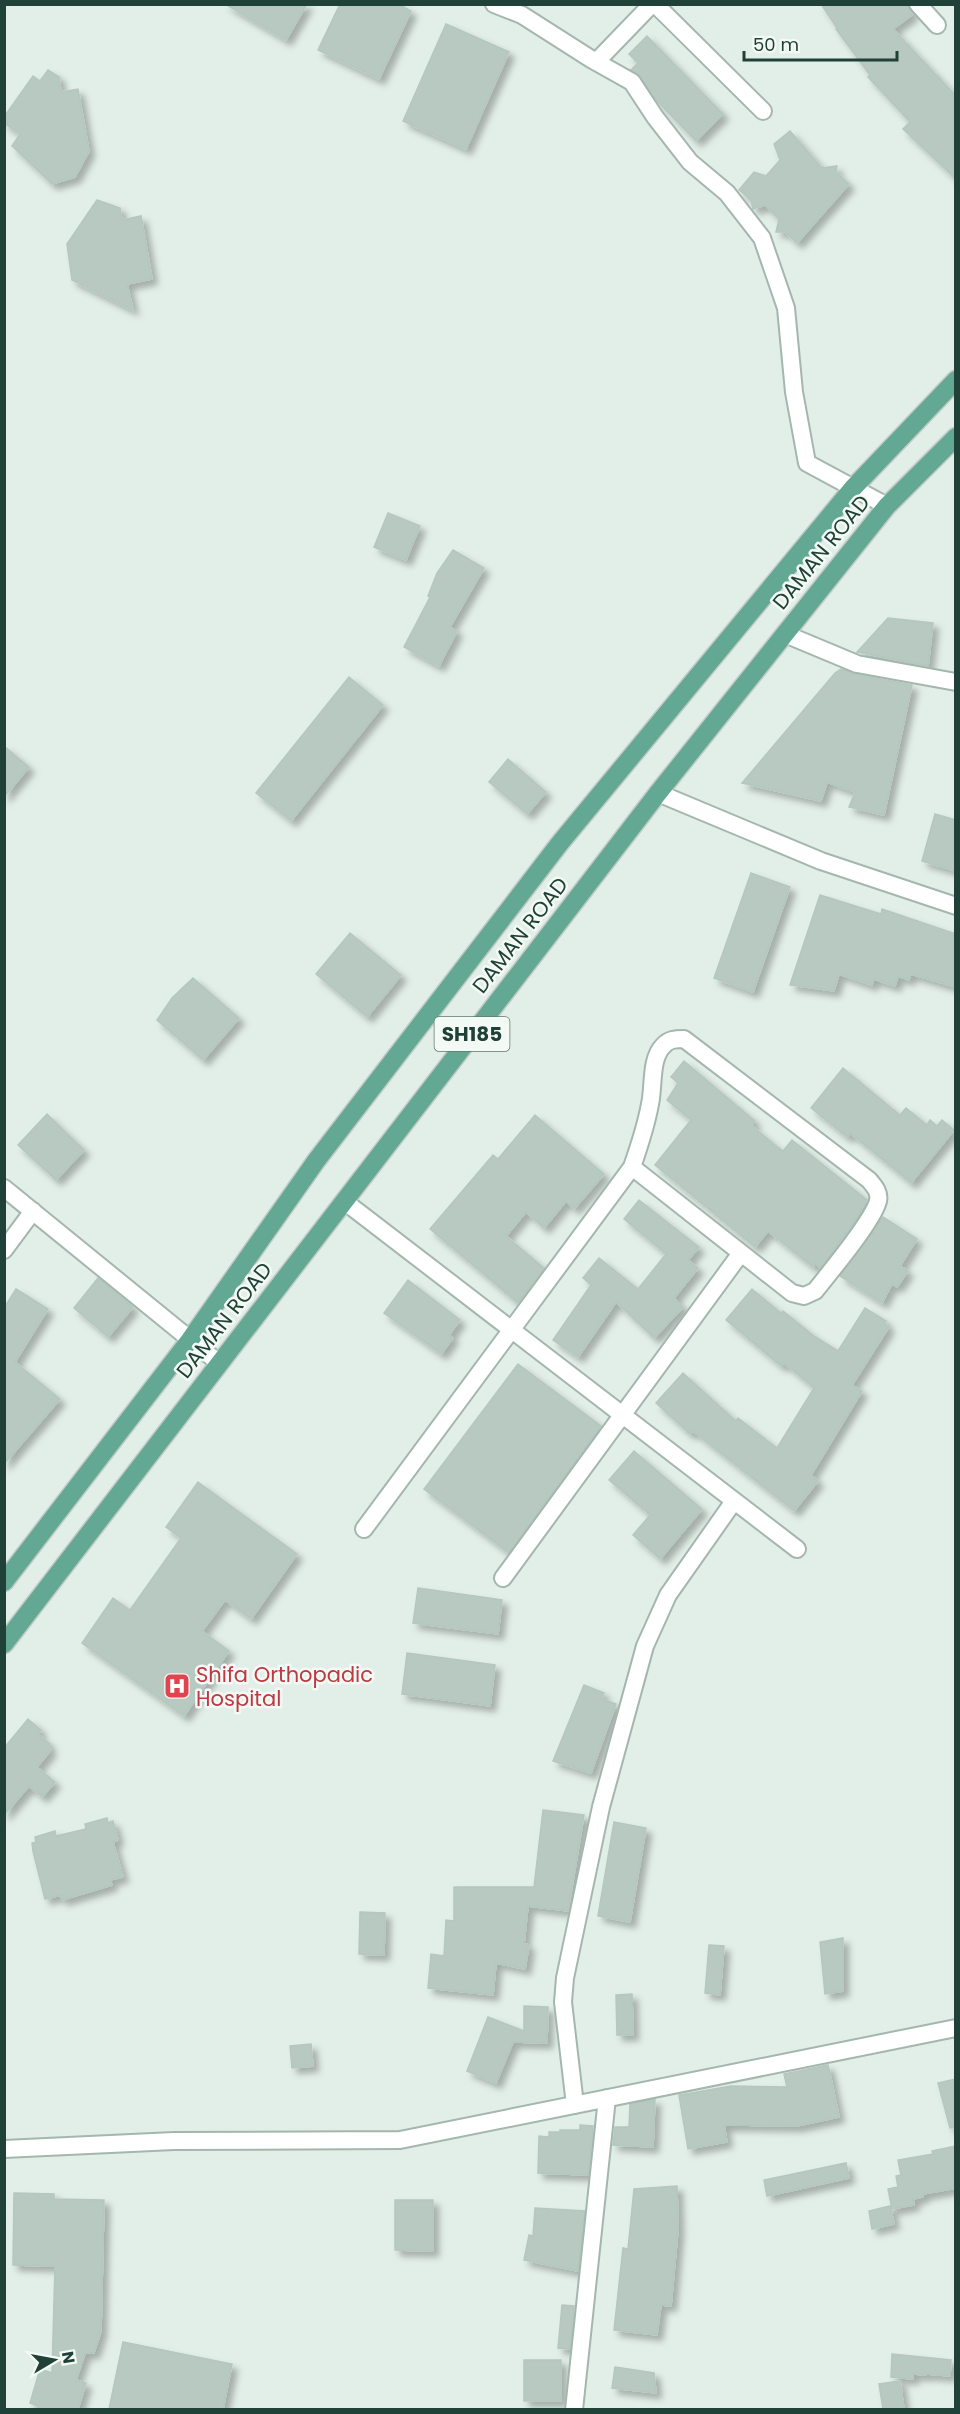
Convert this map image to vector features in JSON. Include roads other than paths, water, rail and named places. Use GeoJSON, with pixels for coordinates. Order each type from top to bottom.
{"type":"FeatureCollection","features":[{"type":"Feature","properties":{"kind":"main road"},"geometry":{"type":"LineString","coordinates":[[4,1582],[190,1340],[316,1161],[560,843],[853,488],[956,380]]}},
{"type":"Feature","properties":{"kind":"main road","name":"DAMAN ROAD"},"geometry":{"type":"LineString","coordinates":[[4,1644],[658,793],[887,506],[956,437]]}},
{"type":"Feature","properties":{"kind":"street"},"geometry":{"type":"LineString","coordinates":[[494,4],[522,15],[596,62],[632,81],[655,117],[690,162],[727,193],[762,238],[786,308],[794,392],[807,464],[887,506]]}},
{"type":"Feature","properties":{"kind":"street"},"geometry":{"type":"LineString","coordinates":[[596,62],[653,4],[763,111]]}},
{"type":"Feature","properties":{"kind":"street"},"geometry":{"type":"LineString","coordinates":[[918,4],[937,25]]}},
{"type":"Feature","properties":{"kind":"street"},"geometry":{"type":"LineString","coordinates":[[784,634],[857,664],[956,682]]}},
{"type":"Feature","properties":{"kind":"street"},"geometry":{"type":"LineString","coordinates":[[658,793],[821,861],[956,906]]}},
{"type":"Feature","properties":{"kind":"street"},"geometry":{"type":"LineString","coordinates":[[364,1529],[632,1167],[643,1138],[651,1104],[657,1055],[664,1045],[674,1039],[684,1039],[869,1180],[877,1189],[878,1200],[870,1217],[815,1291],[804,1296],[792,1293],[632,1167]]}},
{"type":"Feature","properties":{"kind":"street"},"geometry":{"type":"LineString","coordinates":[[4,1188],[219,1363]]}},
{"type":"Feature","properties":{"kind":"street"},"geometry":{"type":"LineString","coordinates":[[344,1201],[797,1549]]}},
{"type":"Feature","properties":{"kind":"street"},"geometry":{"type":"LineString","coordinates":[[4,1250],[33,1211]]}},
{"type":"Feature","properties":{"kind":"street"},"geometry":{"type":"LineString","coordinates":[[503,1578],[741,1253]]}},
{"type":"Feature","properties":{"kind":"street"},"geometry":{"type":"LineString","coordinates":[[575,2105],[563,2002],[565,1978],[601,1807],[645,1646],[656,1619],[668,1595],[734,1501]]}},
{"type":"Feature","properties":{"kind":"street"},"geometry":{"type":"LineString","coordinates":[[4,2149],[174,2141],[400,2140],[956,2028]]}},
{"type":"Feature","properties":{"kind":"street"},"geometry":{"type":"LineString","coordinates":[[574,2409],[607,2098]]}},
{"type":"Feature","properties":{"kind":"place","name":"Shifa Orthopadic Hospital"},"geometry":{"type":"Point","coordinates":[177,1686]}}]}
